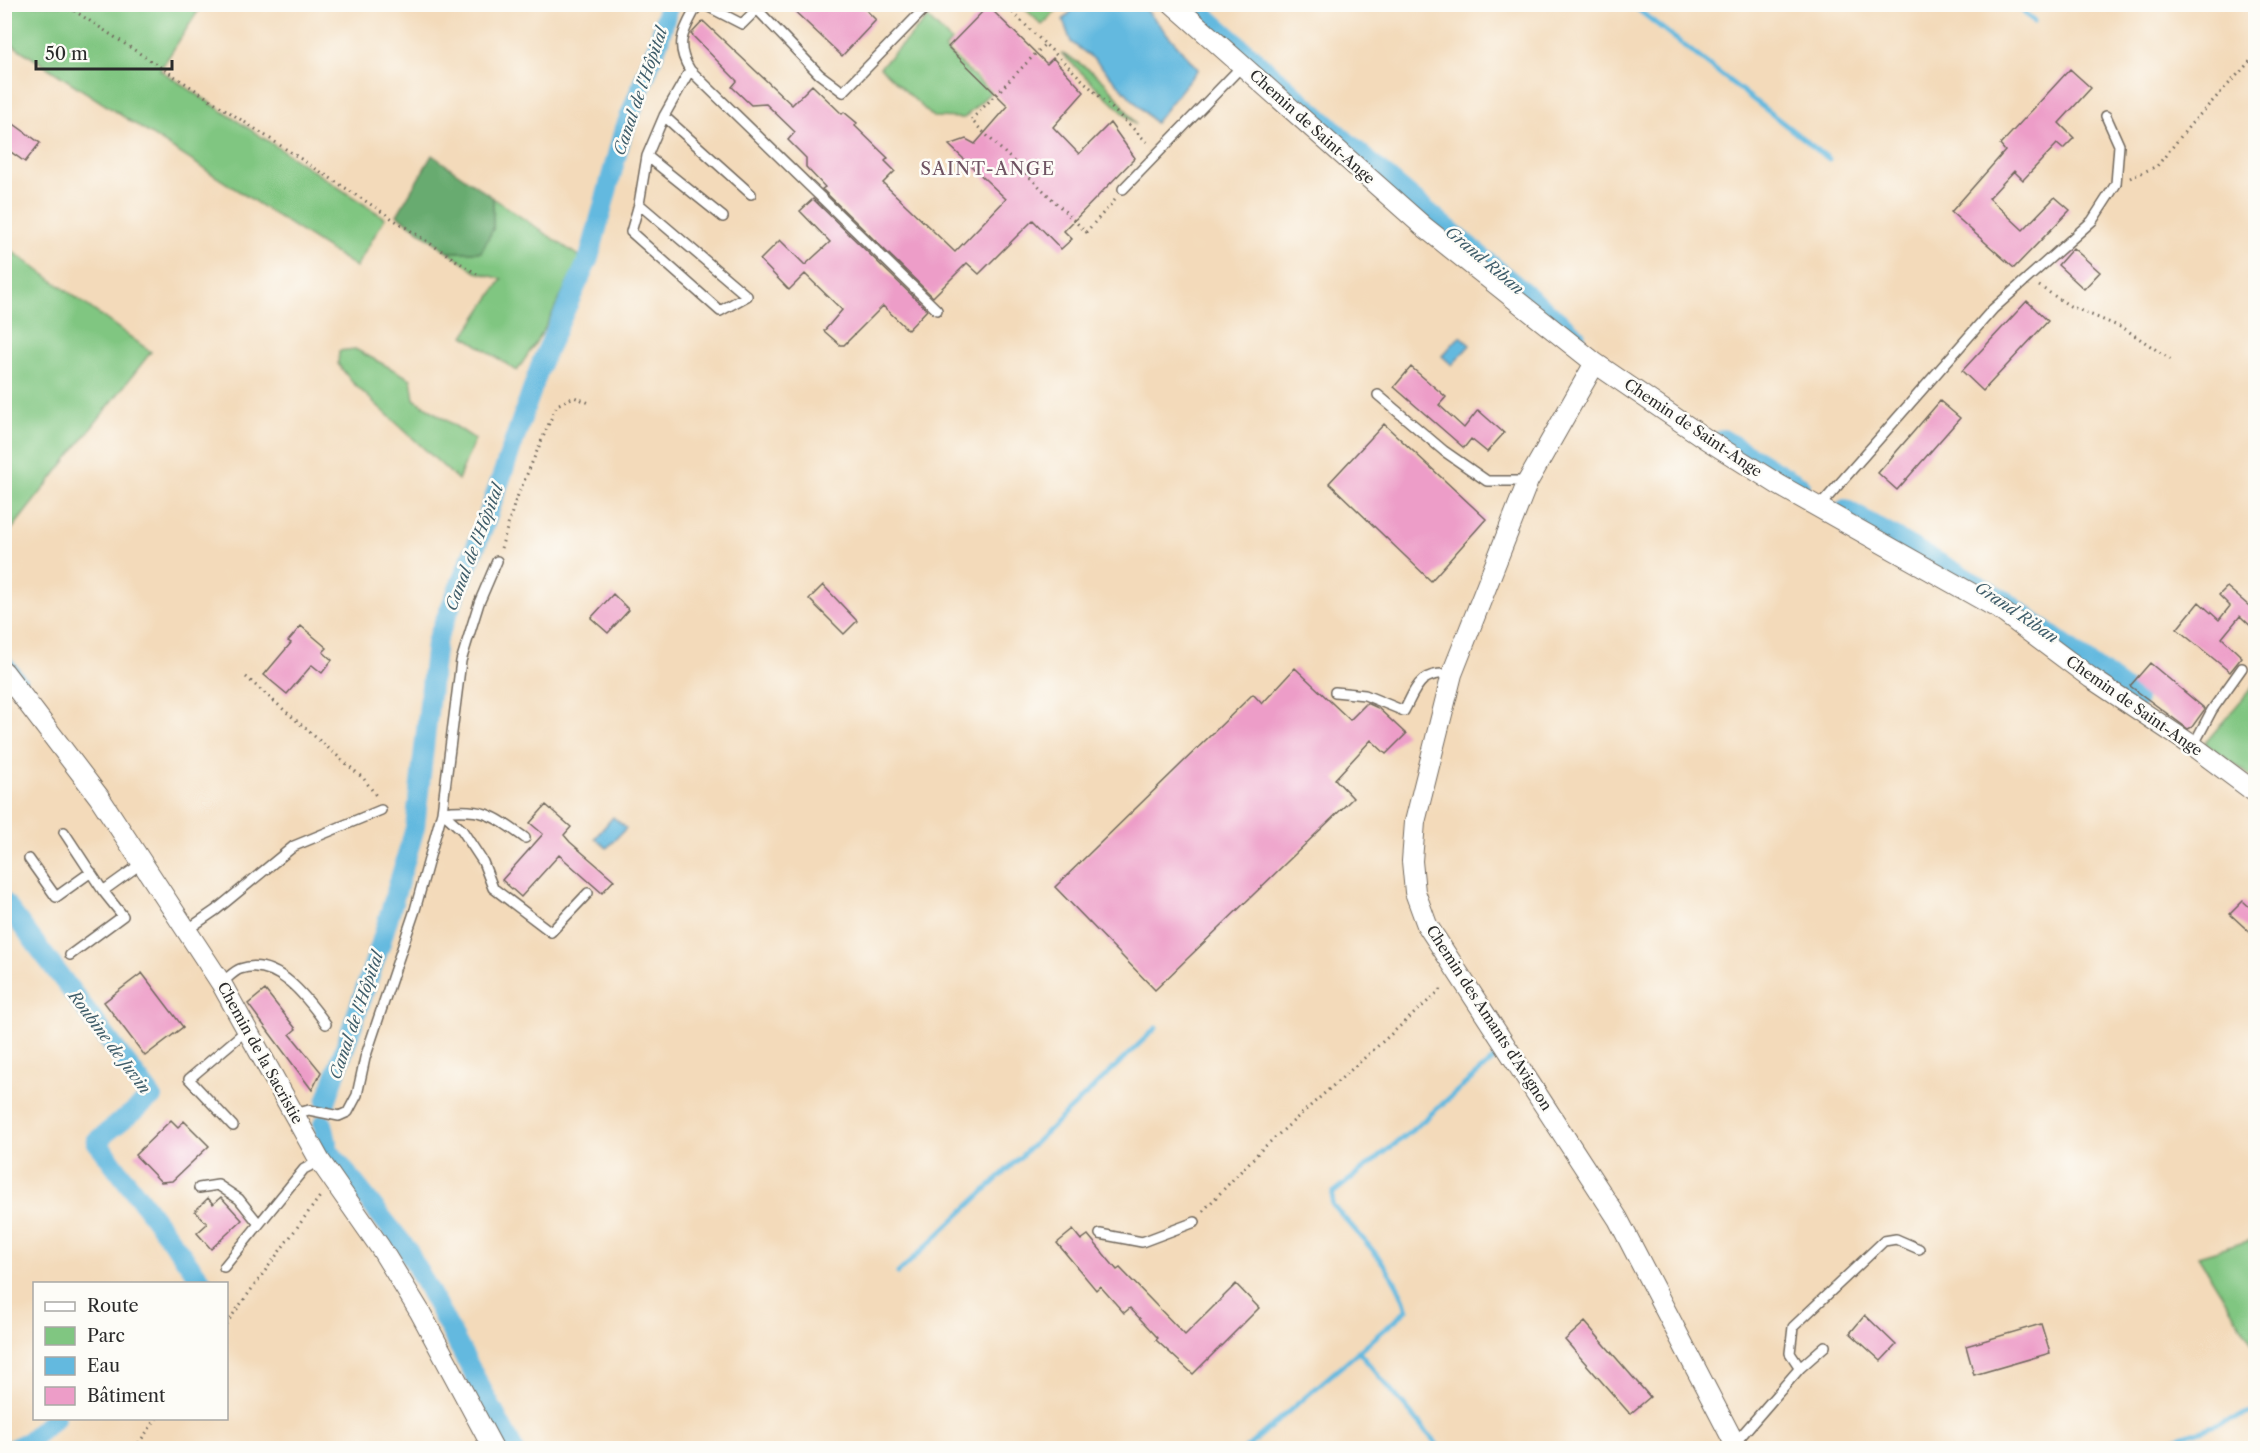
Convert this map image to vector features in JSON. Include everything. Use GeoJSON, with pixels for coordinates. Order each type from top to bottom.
{"type":"FeatureCollection","features":[{"type":"Feature","properties":{"kind":"street","name":"Chemin de Saint-Ange"},"geometry":{"type":"LineString","coordinates":[[1173,4],[1424,226],[1595,363],[1706,439],[1819,507],[1999,609],[2091,678],[2193,746],[2256,793]]}},
{"type":"Feature","properties":{"kind":"street","name":"Chemin des Amants d'Avignon"},"geometry":{"type":"LineString","coordinates":[[1595,363],[1528,482],[1452,674],[1415,822],[1412,861],[1415,892],[1427,925],[1618,1219],[1735,1446]]}},
{"type":"Feature","properties":{"kind":"street","name":"Chemin de la Sacristie"},"geometry":{"type":"LineString","coordinates":[[4,672],[99,797],[221,983],[320,1161],[380,1247],[420,1312],[493,1449]]}},
{"type":"Feature","properties":{"kind":"lane"},"geometry":{"type":"LineString","coordinates":[[698,4],[681,37],[682,58],[690,70],[937,310]]}},
{"type":"Feature","properties":{"kind":"lane"},"geometry":{"type":"LineString","coordinates":[[703,4],[742,24],[755,6],[819,74],[843,92],[929,4]]}},
{"type":"Feature","properties":{"kind":"lane"},"geometry":{"type":"LineString","coordinates":[[1123,189],[1242,66]]}},
{"type":"Feature","properties":{"kind":"lane"},"geometry":{"type":"LineString","coordinates":[[639,204],[747,296],[720,311],[630,232],[639,204],[647,156],[664,116],[690,70]]}},
{"type":"Feature","properties":{"kind":"lane"},"geometry":{"type":"LineString","coordinates":[[664,116],[751,194]]}},
{"type":"Feature","properties":{"kind":"lane"},"geometry":{"type":"LineString","coordinates":[[1819,507],[1993,309],[2092,221],[2116,184],[2119,144],[2106,116]]}},
{"type":"Feature","properties":{"kind":"lane"},"geometry":{"type":"LineString","coordinates":[[647,156],[723,217]]}},
{"type":"Feature","properties":{"kind":"lane"},"geometry":{"type":"LineString","coordinates":[[1378,395],[1444,451],[1487,481],[1528,482]]}},
{"type":"Feature","properties":{"kind":"lane"},"geometry":{"type":"LineString","coordinates":[[295,1114],[309,1110],[339,1116],[348,1112],[357,1095],[365,1059],[415,910],[442,812],[461,661],[479,603],[496,561]]}},
{"type":"Feature","properties":{"kind":"lane"},"geometry":{"type":"LineString","coordinates":[[2193,746],[2212,710],[2242,668]]}},
{"type":"Feature","properties":{"kind":"lane"},"geometry":{"type":"LineString","coordinates":[[1335,692],[1365,695],[1404,711],[1419,681],[1436,672],[1452,674]]}},
{"type":"Feature","properties":{"kind":"lane"},"geometry":{"type":"LineString","coordinates":[[186,930],[216,910],[294,846],[381,810]]}},
{"type":"Feature","properties":{"kind":"lane"},"geometry":{"type":"LineString","coordinates":[[442,812],[463,810],[493,815],[525,838]]}},
{"type":"Feature","properties":{"kind":"lane"},"geometry":{"type":"LineString","coordinates":[[442,812],[462,830],[483,862],[492,888],[550,933],[588,893]]}},
{"type":"Feature","properties":{"kind":"lane"},"geometry":{"type":"LineString","coordinates":[[64,832],[103,891],[123,916],[70,955]]}},
{"type":"Feature","properties":{"kind":"lane"},"geometry":{"type":"LineString","coordinates":[[29,859],[56,897],[91,872]]}},
{"type":"Feature","properties":{"kind":"lane"},"geometry":{"type":"LineString","coordinates":[[103,891],[142,863]]}},
{"type":"Feature","properties":{"kind":"lane"},"geometry":{"type":"LineString","coordinates":[[221,983],[241,969],[274,970],[304,993],[326,1024]]}},
{"type":"Feature","properties":{"kind":"lane"},"geometry":{"type":"LineString","coordinates":[[233,1126],[189,1079],[248,1029]]}},
{"type":"Feature","properties":{"kind":"lane"},"geometry":{"type":"LineString","coordinates":[[224,1266],[304,1169],[320,1161]]}},
{"type":"Feature","properties":{"kind":"lane"},"geometry":{"type":"LineString","coordinates":[[199,1188],[218,1185],[239,1199],[259,1224]]}},
{"type":"Feature","properties":{"kind":"lane"},"geometry":{"type":"LineString","coordinates":[[1100,1234],[1142,1242],[1195,1222]]}},
{"type":"Feature","properties":{"kind":"lane"},"geometry":{"type":"LineString","coordinates":[[1800,1368],[1790,1353],[1793,1327],[1884,1241],[1896,1239],[1919,1249]]}},
{"type":"Feature","properties":{"kind":"lane"},"geometry":{"type":"LineString","coordinates":[[1735,1446],[1800,1368],[1825,1346]]}},
{"type":"Feature","properties":{"kind":"path"},"geometry":{"type":"LineString","coordinates":[[64,4],[480,276]]}},
{"type":"Feature","properties":{"kind":"path"},"geometry":{"type":"LineString","coordinates":[[1004,4],[1157,153]]}},
{"type":"Feature","properties":{"kind":"path"},"geometry":{"type":"LineString","coordinates":[[1045,44],[972,120],[1086,232],[1123,189]]}},
{"type":"Feature","properties":{"kind":"path"},"geometry":{"type":"LineString","coordinates":[[2116,184],[2157,166],[2192,124],[2256,55]]}},
{"type":"Feature","properties":{"kind":"path"},"geometry":{"type":"LineString","coordinates":[[2027,279],[2070,306],[2125,328],[2173,361]]}},
{"type":"Feature","properties":{"kind":"path"},"geometry":{"type":"LineString","coordinates":[[496,561],[515,502],[557,405],[574,397],[592,404]]}},
{"type":"Feature","properties":{"kind":"path"},"geometry":{"type":"LineString","coordinates":[[246,677],[364,779],[376,792],[381,810]]}},
{"type":"Feature","properties":{"kind":"path"},"geometry":{"type":"LineString","coordinates":[[1195,1222],[1262,1149],[1440,989],[1460,975]]}},
{"type":"Feature","properties":{"kind":"path"},"geometry":{"type":"LineString","coordinates":[[228,1321],[333,1179]]}},
{"type":"Feature","properties":{"kind":"path"},"geometry":{"type":"LineString","coordinates":[[135,1449],[156,1420]]}},
{"type":"Feature","properties":{"kind":"green space"},"geometry":{"type":"Polygon","coordinates":[[[4,5],[202,5],[160,70],[385,218],[356,267],[5,40],[4,5]]]}},
{"type":"Feature","properties":{"kind":"green space"},"geometry":{"type":"Polygon","coordinates":[[[1021,5],[1062,5],[1042,25],[1021,5]]]}},
{"type":"Feature","properties":{"kind":"green space"},"geometry":{"type":"Polygon","coordinates":[[[928,18],[951,41],[945,49],[991,92],[964,118],[933,117],[880,67],[928,18]]]}},
{"type":"Feature","properties":{"kind":"green space"},"geometry":{"type":"Polygon","coordinates":[[[1061,53],[1087,68],[1105,83],[1136,125],[1061,53]]]}},
{"type":"Feature","properties":{"kind":"green space"},"geometry":{"type":"Polygon","coordinates":[[[432,155],[493,198],[493,229],[481,252],[448,252],[397,215],[432,155]]]}},
{"type":"Feature","properties":{"kind":"green space"},"geometry":{"type":"Polygon","coordinates":[[[493,198],[580,257],[544,330],[517,371],[464,336],[502,279],[476,272],[448,252],[481,252],[493,229],[493,198]]]}},
{"type":"Feature","properties":{"kind":"green space"},"geometry":{"type":"Polygon","coordinates":[[[5,246],[151,352],[5,538],[5,246]]]}},
{"type":"Feature","properties":{"kind":"green space"},"geometry":{"type":"Polygon","coordinates":[[[355,349],[411,379],[414,399],[475,439],[458,480],[352,382],[338,364],[339,351],[355,349]]]}},
{"type":"Feature","properties":{"kind":"green space"},"geometry":{"type":"Polygon","coordinates":[[[2255,684],[2255,779],[2205,743],[2255,684]]]}},
{"type":"Feature","properties":{"kind":"green space"},"geometry":{"type":"Polygon","coordinates":[[[2256,1239],[2255,1348],[2198,1256],[2256,1239]]]}},
{"type":"Feature","properties":{"kind":"water"},"geometry":{"type":"Polygon","coordinates":[[[1078,4],[1142,5],[1198,69],[1155,123],[1095,60],[1071,42],[1063,20],[1078,4]]]}},
{"type":"Feature","properties":{"kind":"water"},"geometry":{"type":"Polygon","coordinates":[[[1460,336],[1470,345],[1452,365],[1442,356],[1460,336]]]}},
{"type":"Feature","properties":{"kind":"water"},"geometry":{"type":"Polygon","coordinates":[[[613,817],[626,828],[607,848],[595,838],[613,817]]]}},
{"type":"Feature","properties":{"kind":"building"},"geometry":{"type":"Polygon","coordinates":[[[787,4],[860,4],[876,20],[842,56],[787,4]]]}},
{"type":"Feature","properties":{"kind":"building"},"geometry":{"type":"Polygon","coordinates":[[[988,6],[1047,64],[1053,58],[1084,92],[1053,127],[1079,154],[1110,123],[1135,158],[1064,231],[1072,239],[1061,249],[1033,220],[979,274],[967,263],[933,297],[822,189],[825,187],[806,167],[806,158],[788,140],[795,132],[766,104],[751,105],[732,87],[737,81],[691,34],[703,21],[792,105],[812,85],[842,114],[844,112],[857,123],[855,126],[888,158],[885,161],[895,171],[883,183],[955,252],[1006,199],[949,145],[966,139],[975,144],[1008,106],[948,47],[988,6]]]}},
{"type":"Feature","properties":{"kind":"building"},"geometry":{"type":"Polygon","coordinates":[[[2070,69],[2091,88],[2059,123],[2074,138],[2063,149],[2057,144],[2023,180],[2014,171],[1989,198],[2023,230],[2055,197],[2070,210],[2014,268],[1951,212],[2005,151],[2000,145],[2070,69]]]}},
{"type":"Feature","properties":{"kind":"building"},"geometry":{"type":"Polygon","coordinates":[[[4,117],[40,143],[25,162],[4,147],[4,117]]]}},
{"type":"Feature","properties":{"kind":"building"},"geometry":{"type":"Polygon","coordinates":[[[813,199],[927,310],[908,330],[883,306],[844,345],[840,345],[824,331],[842,310],[805,274],[789,290],[760,260],[780,240],[805,265],[830,242],[800,211],[813,199]]]}},
{"type":"Feature","properties":{"kind":"building"},"geometry":{"type":"Polygon","coordinates":[[[2073,248],[2100,272],[2084,289],[2058,265],[2073,248]]]}},
{"type":"Feature","properties":{"kind":"building"},"geometry":{"type":"Polygon","coordinates":[[[2027,301],[2048,321],[1983,391],[1962,371],[2027,301]]]}},
{"type":"Feature","properties":{"kind":"building"},"geometry":{"type":"Polygon","coordinates":[[[1411,367],[1446,397],[1439,405],[1464,428],[1478,410],[1504,433],[1487,452],[1471,439],[1464,448],[1394,387],[1411,367]]]}},
{"type":"Feature","properties":{"kind":"building"},"geometry":{"type":"Polygon","coordinates":[[[1940,401],[1960,418],[1897,490],[1878,473],[1940,401]]]}},
{"type":"Feature","properties":{"kind":"building"},"geometry":{"type":"Polygon","coordinates":[[[1384,424],[1486,519],[1431,581],[1329,483],[1384,424]]]}},
{"type":"Feature","properties":{"kind":"building"},"geometry":{"type":"Polygon","coordinates":[[[823,585],[857,621],[844,634],[809,599],[823,585]]]}},
{"type":"Feature","properties":{"kind":"building"},"geometry":{"type":"Polygon","coordinates":[[[2227,587],[2256,612],[2256,631],[2240,616],[2222,638],[2242,657],[2230,672],[2177,629],[2199,602],[2219,620],[2230,606],[2219,595],[2227,587]]]}},
{"type":"Feature","properties":{"kind":"building"},"geometry":{"type":"Polygon","coordinates":[[[613,594],[629,610],[608,633],[591,618],[613,594]]]}},
{"type":"Feature","properties":{"kind":"building"},"geometry":{"type":"Polygon","coordinates":[[[301,626],[327,648],[323,652],[332,660],[322,673],[312,665],[287,694],[264,675],[291,643],[288,641],[301,626]]]}},
{"type":"Feature","properties":{"kind":"building"},"geometry":{"type":"Polygon","coordinates":[[[2150,663],[2205,709],[2192,727],[2188,729],[2130,686],[2150,663]]]}},
{"type":"Feature","properties":{"kind":"building"},"geometry":{"type":"Polygon","coordinates":[[[1295,668],[1350,720],[1367,703],[1378,708],[1406,734],[1386,754],[1371,740],[1335,779],[1353,798],[1155,990],[1055,887],[1253,694],[1262,704],[1295,668]]]}},
{"type":"Feature","properties":{"kind":"building"},"geometry":{"type":"Polygon","coordinates":[[[546,805],[571,827],[564,835],[570,842],[614,880],[602,893],[559,855],[521,897],[502,880],[543,834],[530,823],[546,805]]]}},
{"type":"Feature","properties":{"kind":"building"},"geometry":{"type":"Polygon","coordinates":[[[2243,901],[2256,913],[2256,938],[2230,914],[2243,901]]]}},
{"type":"Feature","properties":{"kind":"building"},"geometry":{"type":"Polygon","coordinates":[[[142,973],[183,1027],[145,1056],[104,1002],[142,973]]]}},
{"type":"Feature","properties":{"kind":"building"},"geometry":{"type":"Polygon","coordinates":[[[265,990],[296,1029],[290,1034],[321,1072],[312,1090],[248,1004],[265,990]]]}},
{"type":"Feature","properties":{"kind":"building"},"geometry":{"type":"Polygon","coordinates":[[[171,1120],[178,1127],[184,1121],[209,1146],[172,1181],[161,1182],[135,1155],[171,1120]]]}},
{"type":"Feature","properties":{"kind":"building"},"geometry":{"type":"Polygon","coordinates":[[[221,1197],[242,1220],[211,1249],[197,1233],[207,1224],[195,1211],[208,1198],[213,1204],[221,1197]]]}},
{"type":"Feature","properties":{"kind":"building"},"geometry":{"type":"Polygon","coordinates":[[[1073,1230],[1081,1240],[1088,1235],[1117,1270],[1120,1268],[1185,1335],[1236,1284],[1259,1308],[1193,1374],[1156,1340],[1158,1338],[1130,1308],[1124,1313],[1100,1286],[1096,1290],[1057,1243],[1073,1230]]]}},
{"type":"Feature","properties":{"kind":"building"},"geometry":{"type":"Polygon","coordinates":[[[1865,1315],[1896,1345],[1881,1361],[1850,1333],[1865,1315]]]}},
{"type":"Feature","properties":{"kind":"building"},"geometry":{"type":"Polygon","coordinates":[[[1585,1322],[1650,1397],[1630,1414],[1565,1340],[1585,1322]]]}},
{"type":"Feature","properties":{"kind":"building"},"geometry":{"type":"Polygon","coordinates":[[[2041,1324],[2050,1353],[1974,1375],[1966,1346],[2041,1324]]]}},
{"type":"Feature","properties":{"kind":"waterway","name":"Canal de l'Hôpital"},"geometry":{"type":"LineString","coordinates":[[326,1102],[380,946],[415,828],[436,642],[485,524],[542,361],[589,258],[622,136],[659,41],[669,4]]}},
{"type":"Feature","properties":{"kind":"waterway","name":"Grand Riban"},"geometry":{"type":"LineString","coordinates":[[1192,4],[1382,173],[1576,336]]}},
{"type":"Feature","properties":{"kind":"waterway"},"geometry":{"type":"LineString","coordinates":[[1631,4],[1829,159]]}},
{"type":"Feature","properties":{"kind":"waterway"},"geometry":{"type":"LineString","coordinates":[[2017,4],[2034,22]]}},
{"type":"Feature","properties":{"kind":"waterway","name":"Grand Riban"},"geometry":{"type":"LineString","coordinates":[[1723,439],[1801,486]]}},
{"type":"Feature","properties":{"kind":"waterway","name":"Grand Riban"},"geometry":{"type":"LineString","coordinates":[[1845,509],[2004,600],[2137,699]]}},
{"type":"Feature","properties":{"kind":"waterway"},"geometry":{"type":"LineString","coordinates":[[4,652],[25,680]]}},
{"type":"Feature","properties":{"kind":"waterway","name":"Roubine de Juvin"},"geometry":{"type":"LineString","coordinates":[[4,902],[152,1097],[96,1141],[202,1282]]}},
{"type":"Feature","properties":{"kind":"waterway"},"geometry":{"type":"LineString","coordinates":[[898,1273],[1156,1028]]}},
{"type":"Feature","properties":{"kind":"waterway"},"geometry":{"type":"LineString","coordinates":[[1246,1448],[1407,1310],[1402,1295],[1386,1267],[1332,1204],[1333,1193],[1409,1133],[1501,1053],[1499,1051]]}},
{"type":"Feature","properties":{"kind":"waterway","name":"Canal de l'Hôpital"},"geometry":{"type":"LineString","coordinates":[[323,1124],[329,1151],[407,1249],[513,1448]]}},
{"type":"Feature","properties":{"kind":"waterway"},"geometry":{"type":"LineString","coordinates":[[1358,1351],[1440,1448]]}},
{"type":"Feature","properties":{"kind":"waterway"},"geometry":{"type":"LineString","coordinates":[[2149,1448],[2256,1411]]}},
{"type":"Feature","properties":{"kind":"waterway","name":"Roubine de Juvin"},"geometry":{"type":"LineString","coordinates":[[14,1448],[29,1441],[53,1420]]}},
{"type":"Feature","properties":{"kind":"district","name":"SAINT-ANGE"},"geometry":{"type":"Point","coordinates":[988,169]}}]}
